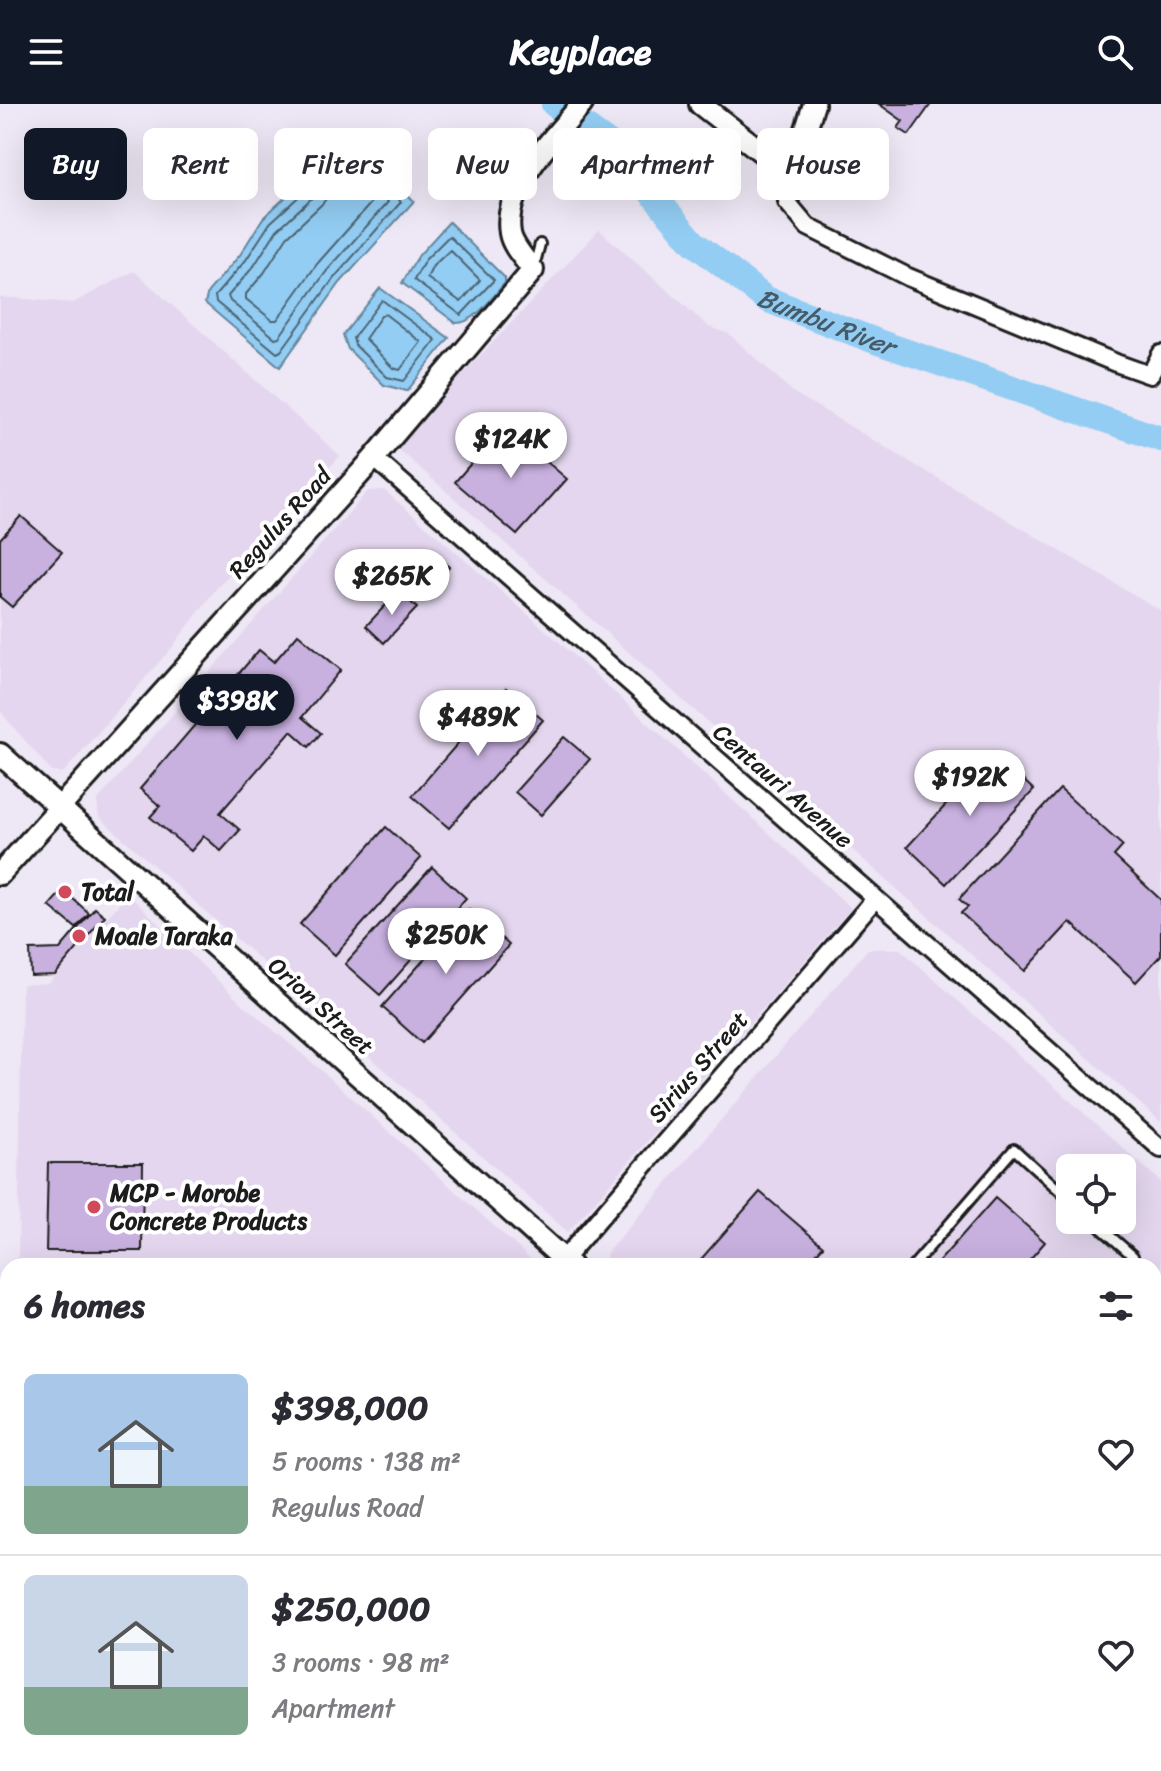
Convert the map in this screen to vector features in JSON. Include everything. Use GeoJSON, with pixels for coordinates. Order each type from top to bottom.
{"type":"FeatureCollection","features":[{"type":"Feature","properties":{"kind":"street"},"geometry":{"type":"LineString","coordinates":[[533,270],[510,235],[510,206],[528,170],[582,104]]}},
{"type":"Feature","properties":{"kind":"street"},"geometry":{"type":"LineString","coordinates":[[700,104],[757,148]]}},
{"type":"Feature","properties":{"kind":"street"},"geometry":{"type":"LineString","coordinates":[[806,128],[814,104]]}},
{"type":"Feature","properties":{"kind":"street"},"geometry":{"type":"LineString","coordinates":[[787,200],[808,227],[908,277],[1116,363],[1156,378],[1161,354]]}},
{"type":"Feature","properties":{"kind":"street","name":"Regulus Road"},"geometry":{"type":"LineString","coordinates":[[0,874],[374,458],[533,270]]}},
{"type":"Feature","properties":{"kind":"street","name":"Centauri Avenue"},"geometry":{"type":"LineString","coordinates":[[374,458],[1161,1149]]}},
{"type":"Feature","properties":{"kind":"street","name":"Orion Street"},"geometry":{"type":"LineString","coordinates":[[0,754],[557,1258]]}},
{"type":"Feature","properties":{"kind":"street","name":"Sirius Street"},"geometry":{"type":"LineString","coordinates":[[569,1258],[875,899]]}},
{"type":"Feature","properties":{"kind":"lane"},"geometry":{"type":"LineString","coordinates":[[533,270],[540,244]]}},
{"type":"Feature","properties":{"kind":"lane"},"geometry":{"type":"LineString","coordinates":[[920,1258],[1014,1149],[1056,1187]]}},
{"type":"Feature","properties":{"kind":"lane"},"geometry":{"type":"LineString","coordinates":[[1108,1234],[1133,1256]]}},
{"type":"Feature","properties":{"kind":"shaded area"},"geometry":{"type":"Polygon","coordinates":[[[599,230],[709,327],[729,334],[794,393],[1161,611],[1161,1122],[395,446],[599,230]]]}},
{"type":"Feature","properties":{"kind":"shaded area"},"geometry":{"type":"Polygon","coordinates":[[[134,271],[340,456],[215,590],[173,646],[64,772],[52,772],[0,711],[0,297],[73,303],[134,271]]]}},
{"type":"Feature","properties":{"kind":"shaded area"},"geometry":{"type":"Polygon","coordinates":[[[384,490],[549,633],[851,908],[568,1232],[99,817],[97,801],[368,491],[384,490]]]}},
{"type":"Feature","properties":{"kind":"shaded area"},"geometry":{"type":"Polygon","coordinates":[[[128,894],[240,1002],[323,1072],[529,1258],[18,1258],[22,985],[49,983],[128,894]]]}},
{"type":"Feature","properties":{"kind":"shaded area"},"geometry":{"type":"Polygon","coordinates":[[[868,949],[900,949],[1130,1154],[1056,1154],[1056,1234],[1136,1234],[1136,1160],[1161,1182],[1161,1258],[607,1258],[606,1254],[868,949]]]}},
{"type":"Feature","properties":{"kind":"water"},"geometry":{"type":"Polygon","coordinates":[[[283,200],[414,201],[340,283],[280,367],[205,303],[208,292],[240,255],[263,218],[283,200]]]}},
{"type":"Feature","properties":{"kind":"water"},"geometry":{"type":"Polygon","coordinates":[[[449,222],[505,278],[505,283],[477,314],[456,323],[402,283],[419,255],[449,222]]]}},
{"type":"Feature","properties":{"kind":"water"},"geometry":{"type":"Polygon","coordinates":[[[380,288],[449,338],[407,391],[384,385],[348,349],[343,335],[380,288]]]}},
{"type":"Feature","properties":{"kind":"building"},"geometry":{"type":"Polygon","coordinates":[[[879,104],[931,104],[909,135],[898,128],[903,121],[879,104]]]}},
{"type":"Feature","properties":{"kind":"building"},"geometry":{"type":"Polygon","coordinates":[[[504,425],[567,479],[517,535],[455,482],[504,425]]]}},
{"type":"Feature","properties":{"kind":"building"},"geometry":{"type":"Polygon","coordinates":[[[21,516],[62,552],[12,607],[0,597],[0,539],[21,516]]]}},
{"type":"Feature","properties":{"kind":"building"},"geometry":{"type":"Polygon","coordinates":[[[428,550],[449,567],[424,596],[403,579],[428,550]]]}},
{"type":"Feature","properties":{"kind":"building"},"geometry":{"type":"Polygon","coordinates":[[[399,591],[417,608],[384,643],[366,626],[399,591]]]}},
{"type":"Feature","properties":{"kind":"building"},"geometry":{"type":"Polygon","coordinates":[[[298,634],[341,670],[302,717],[321,733],[309,747],[291,731],[220,813],[240,830],[221,851],[204,836],[191,851],[150,817],[160,806],[140,789],[259,650],[274,662],[298,634]]]}},
{"type":"Feature","properties":{"kind":"building"},"geometry":{"type":"Polygon","coordinates":[[[506,688],[543,720],[449,828],[412,796],[506,688]]]}},
{"type":"Feature","properties":{"kind":"building"},"geometry":{"type":"Polygon","coordinates":[[[564,737],[590,759],[541,815],[515,792],[564,737]]]}},
{"type":"Feature","properties":{"kind":"building"},"geometry":{"type":"Polygon","coordinates":[[[994,753],[1034,790],[946,884],[907,847],[994,753]]]}},
{"type":"Feature","properties":{"kind":"building"},"geometry":{"type":"Polygon","coordinates":[[[1060,789],[1123,846],[1114,856],[1161,900],[1161,955],[1136,982],[1070,922],[1025,971],[961,913],[968,907],[959,899],[1060,789]]]}},
{"type":"Feature","properties":{"kind":"building"},"geometry":{"type":"Polygon","coordinates":[[[386,827],[421,858],[335,955],[300,924],[386,827]]]}},
{"type":"Feature","properties":{"kind":"building"},"geometry":{"type":"Polygon","coordinates":[[[432,867],[466,898],[380,995],[345,964],[432,867]]]}},
{"type":"Feature","properties":{"kind":"building"},"geometry":{"type":"Polygon","coordinates":[[[63,890],[89,913],[76,928],[49,906],[63,890]]]}},
{"type":"Feature","properties":{"kind":"building"},"geometry":{"type":"Polygon","coordinates":[[[95,908],[105,916],[55,975],[31,976],[30,950],[60,949],[95,908]]]}},
{"type":"Feature","properties":{"kind":"building"},"geometry":{"type":"Polygon","coordinates":[[[469,909],[509,945],[422,1043],[382,1007],[469,909]]]}},
{"type":"Feature","properties":{"kind":"building"},"geometry":{"type":"Polygon","coordinates":[[[48,1163],[143,1163],[142,1251],[46,1251],[48,1163]]]}},
{"type":"Feature","properties":{"kind":"building"},"geometry":{"type":"Polygon","coordinates":[[[760,1192],[823,1246],[812,1258],[702,1258],[760,1192]]]}},
{"type":"Feature","properties":{"kind":"building"},"geometry":{"type":"Polygon","coordinates":[[[995,1198],[1045,1242],[1031,1258],[942,1258],[995,1198]]]}},
{"type":"Feature","properties":{"kind":"waterway","name":"Bumbu River"},"geometry":{"type":"LineString","coordinates":[[554,104],[611,145],[694,243],[766,299],[878,342],[1161,439]]}},
{"type":"Feature","properties":{"kind":"place","name":"Total"},"geometry":{"type":"Point","coordinates":[65,892]}},
{"type":"Feature","properties":{"kind":"place","name":"Moale Taraka"},"geometry":{"type":"Point","coordinates":[79,936]}},
{"type":"Feature","properties":{"kind":"place","name":"MCP - Morobe Concrete Products"},"geometry":{"type":"Point","coordinates":[94,1207]}}]}
